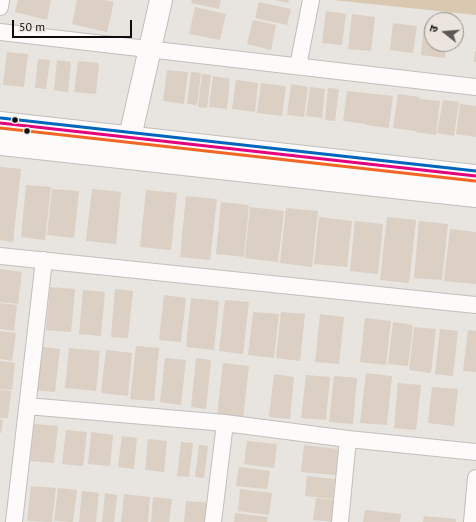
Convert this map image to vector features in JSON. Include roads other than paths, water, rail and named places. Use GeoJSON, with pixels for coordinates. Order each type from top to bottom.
{"type":"FeatureCollection","features":[{"type":"Feature","properties":{"kind":"street"},"geometry":{"type":"LineString","coordinates":[[0,6],[1,0]]}},
{"type":"Feature","properties":{"kind":"street"},"geometry":{"type":"LineString","coordinates":[[130,137],[160,0]]}},
{"type":"Feature","properties":{"kind":"street"},"geometry":{"type":"LineString","coordinates":[[298,66],[311,0]]}},
{"type":"Feature","properties":{"kind":"street"},"geometry":{"type":"LineString","coordinates":[[0,32],[476,87]]}},
{"type":"Feature","properties":{"kind":"street"},"geometry":{"type":"LineString","coordinates":[[0,123],[476,176]]}},
{"type":"Feature","properties":{"kind":"street"},"geometry":{"type":"LineString","coordinates":[[0,144],[476,196]]}},
{"type":"Feature","properties":{"kind":"street"},"geometry":{"type":"LineString","coordinates":[[0,256],[476,305]]}},
{"type":"Feature","properties":{"kind":"street"},"geometry":{"type":"LineString","coordinates":[[14,522],[44,260]]}},
{"type":"Feature","properties":{"kind":"street"},"geometry":{"type":"LineString","coordinates":[[27,406],[225,423],[348,439],[476,452]]}},
{"type":"Feature","properties":{"kind":"street"},"geometry":{"type":"LineString","coordinates":[[212,522],[225,423]]}},
{"type":"Feature","properties":{"kind":"street"},"geometry":{"type":"LineString","coordinates":[[340,522],[348,439]]}},
{"type":"Feature","properties":{"kind":"street"},"geometry":{"type":"LineString","coordinates":[[472,522],[476,478]]}}]}
